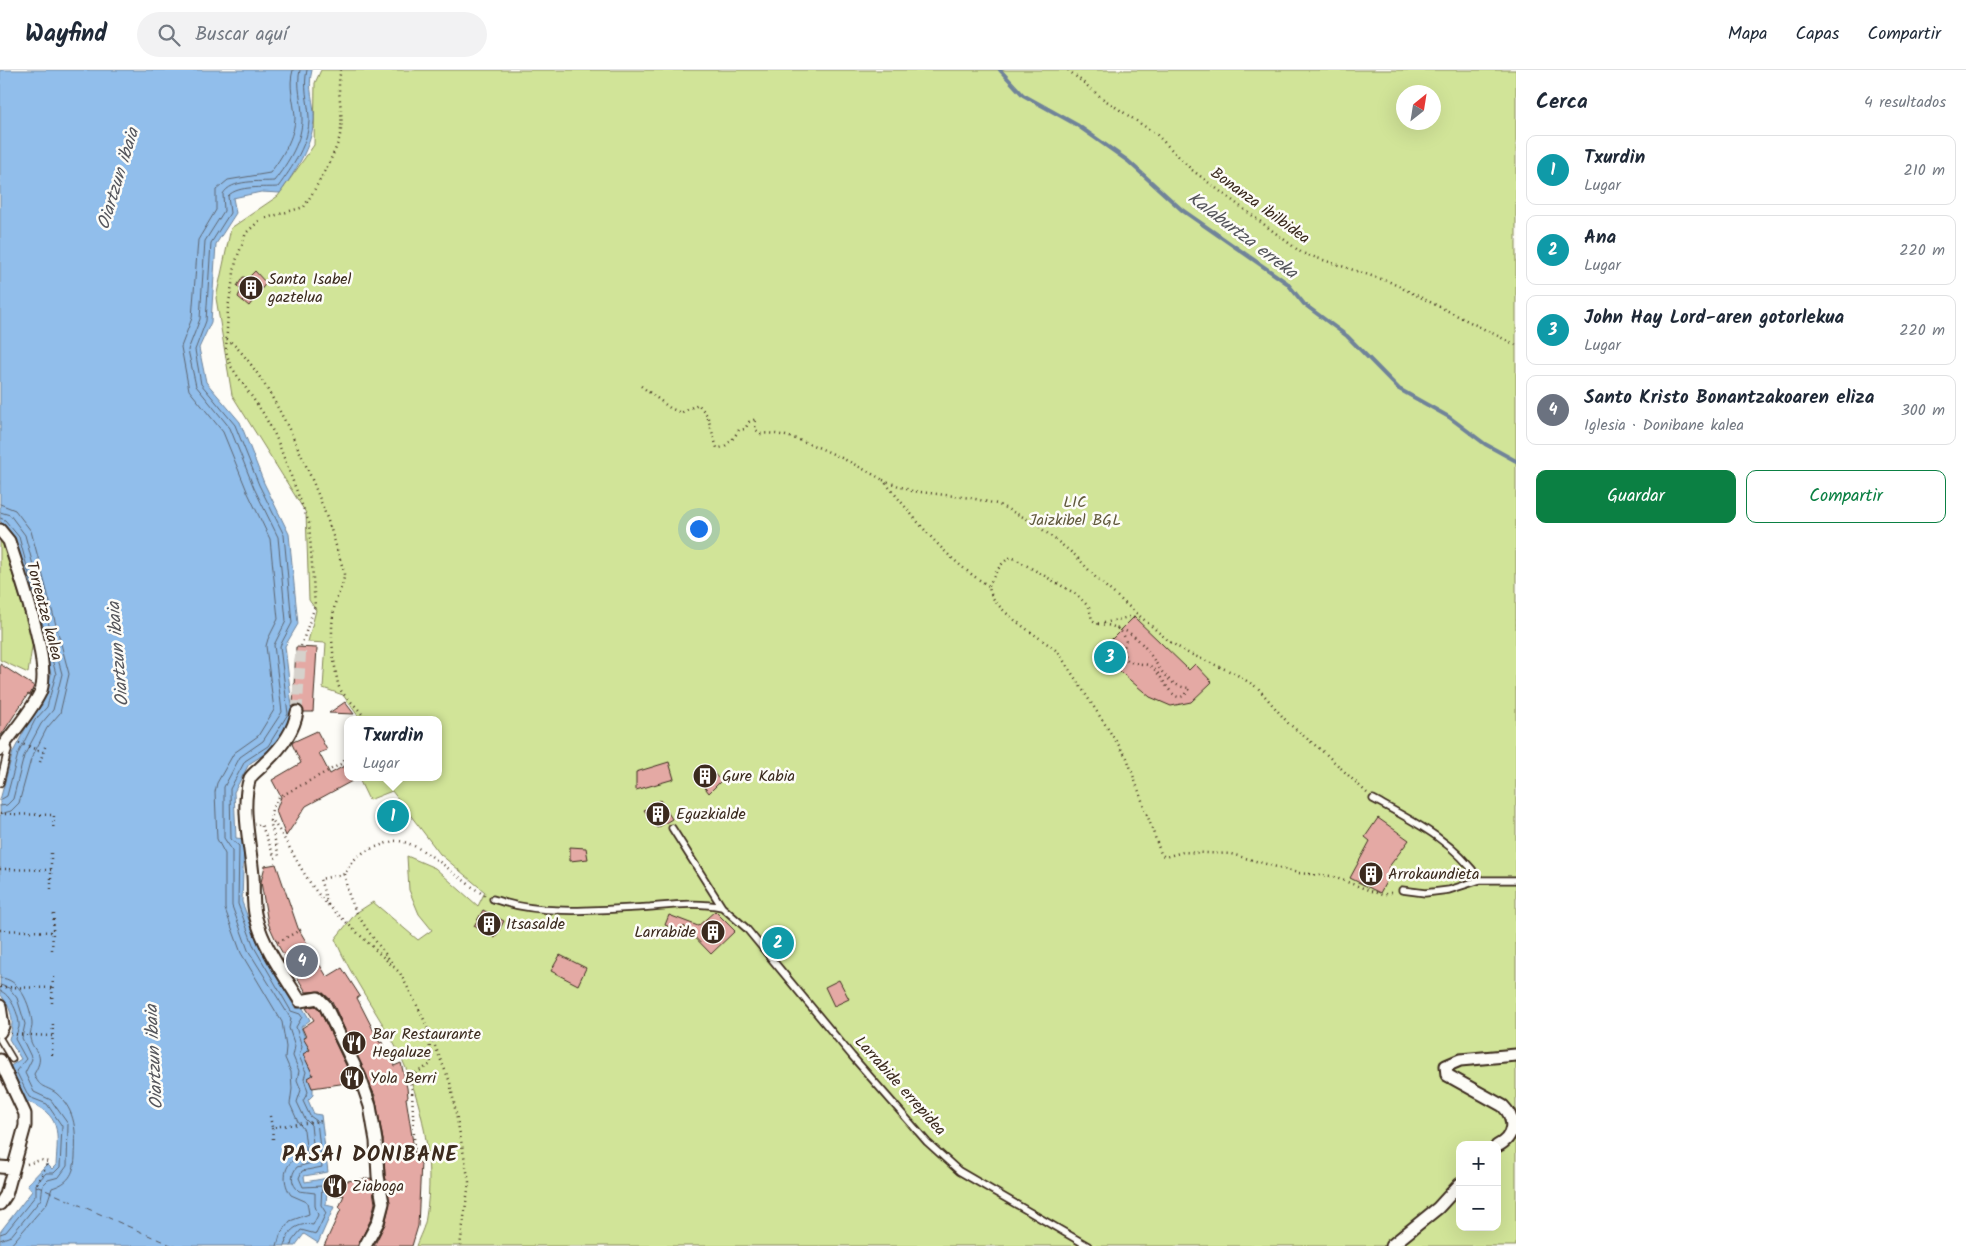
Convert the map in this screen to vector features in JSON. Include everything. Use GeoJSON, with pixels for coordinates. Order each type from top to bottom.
{"type":"FeatureCollection","features":[{"type":"Feature","properties":{"kind":"street","name":"Torreatze kalea"},"geometry":{"type":"LineString","coordinates":[[0,530],[9,541],[35,629],[45,678],[40,694],[2,747]]}},
{"type":"Feature","properties":{"kind":"street"},"geometry":{"type":"LineString","coordinates":[[297,712],[294,727],[285,741],[273,756],[251,777],[247,797],[248,835],[256,917],[268,948],[300,1001],[318,998],[325,1005],[360,1077],[370,1106],[382,1203],[378,1222],[365,1246]]}},
{"type":"Feature","properties":{"kind":"street"},"geometry":{"type":"LineString","coordinates":[[0,1006],[5,1033]]}},
{"type":"Feature","properties":{"kind":"street"},"geometry":{"type":"LineString","coordinates":[[1501,1144],[1511,1132],[1513,1125],[1510,1113],[1447,1075],[1446,1066],[1460,1060],[1516,1055]]}},
{"type":"Feature","properties":{"kind":"street"},"geometry":{"type":"LineString","coordinates":[[0,1060],[25,1114],[25,1126],[6,1194],[0,1204]]}},
{"type":"Feature","properties":{"kind":"street"},"geometry":{"type":"LineString","coordinates":[[0,1167],[13,1168]]}},
{"type":"Feature","properties":{"kind":"street"},"geometry":{"type":"LineString","coordinates":[[1390,1246],[1438,1208],[1458,1186]]}},
{"type":"Feature","properties":{"kind":"lane"},"geometry":{"type":"LineString","coordinates":[[0,783],[8,750],[2,747]]}},
{"type":"Feature","properties":{"kind":"lane"},"geometry":{"type":"LineString","coordinates":[[1374,799],[1432,833],[1457,852],[1480,880]]}},
{"type":"Feature","properties":{"kind":"lane","name":"Larrabide errepidea"},"geometry":{"type":"LineString","coordinates":[[672,828],[722,908],[746,928],[852,1056],[927,1142],[959,1171],[1088,1246]]}},
{"type":"Feature","properties":{"kind":"lane"},"geometry":{"type":"LineString","coordinates":[[1402,890],[1425,893],[1449,890],[1480,880],[1516,880]]}},
{"type":"Feature","properties":{"kind":"lane"},"geometry":{"type":"LineString","coordinates":[[493,899],[514,906],[532,909],[621,909],[704,904],[722,908]]}},
{"type":"Feature","properties":{"kind":"lane"},"geometry":{"type":"LineString","coordinates":[[0,1039],[12,1059]]}},
{"type":"Feature","properties":{"kind":"path"},"geometry":{"type":"LineString","coordinates":[[266,218],[304,207],[316,187],[340,136],[342,108],[338,82],[341,70]]}},
{"type":"Feature","properties":{"kind":"path","name":"Bonanza ibilbidea"},"geometry":{"type":"LineString","coordinates":[[1068,70],[1095,93],[1156,134],[1192,170],[1302,252],[1390,282],[1516,345]]}},
{"type":"Feature","properties":{"kind":"path"},"geometry":{"type":"LineString","coordinates":[[259,221],[246,233],[236,261],[226,351],[230,366],[263,413],[276,437],[309,523],[315,606],[300,646]]}},
{"type":"Feature","properties":{"kind":"path"},"geometry":{"type":"LineString","coordinates":[[226,339],[237,346],[270,393],[297,447],[333,534],[344,575],[334,606],[332,648],[339,687],[364,716]]}},
{"type":"Feature","properties":{"kind":"path"},"geometry":{"type":"LineString","coordinates":[[641,386],[670,408],[681,413],[698,404],[707,415],[717,448],[721,448],[730,442],[739,430],[745,429],[749,422],[756,419],[756,429],[761,434],[770,432],[781,433],[828,452],[883,480],[912,491],[971,498],[1013,510],[1033,522],[1076,556],[1098,580],[1144,620],[1188,653],[1234,673],[1258,688],[1288,723],[1327,755],[1374,799]]}},
{"type":"Feature","properties":{"kind":"path"},"geometry":{"type":"LineString","coordinates":[[883,480],[943,552],[989,586]]}},
{"type":"Feature","properties":{"kind":"path"},"geometry":{"type":"LineString","coordinates":[[1115,626],[1124,636],[1123,650],[1129,661],[1150,666],[1161,676],[1168,691],[1174,696],[1181,697],[1186,694],[1190,688],[1174,684],[1166,678],[1143,642],[1134,634],[1115,626],[1098,624],[1092,620],[1089,607],[1076,594],[1012,557],[1007,558],[994,574],[989,586],[989,592],[1007,614],[1045,640],[1058,652],[1111,732],[1127,758],[1161,854],[1165,856],[1183,852],[1231,854],[1298,873],[1331,876],[1382,895],[1402,890]]}},
{"type":"Feature","properties":{"kind":"path"},"geometry":{"type":"LineString","coordinates":[[1098,624],[1129,616],[1144,620]]}},
{"type":"Feature","properties":{"kind":"path"},"geometry":{"type":"LineString","coordinates":[[18,743],[43,752]]}},
{"type":"Feature","properties":{"kind":"path"},"geometry":{"type":"LineString","coordinates":[[40,762],[46,744]]}},
{"type":"Feature","properties":{"kind":"path"},"geometry":{"type":"LineString","coordinates":[[258,833],[256,825],[261,824],[275,858],[279,856],[270,821],[272,809],[279,797],[344,761]]}},
{"type":"Feature","properties":{"kind":"path"},"geometry":{"type":"LineString","coordinates":[[0,814],[54,815],[53,831]]}},
{"type":"Feature","properties":{"kind":"path"},"geometry":{"type":"LineString","coordinates":[[270,821],[272,820],[286,839],[315,893],[400,973]]}},
{"type":"Feature","properties":{"kind":"path"},"geometry":{"type":"LineString","coordinates":[[460,1246],[469,1182],[450,1082],[429,1032],[400,973],[353,907],[346,889],[344,874],[350,862],[358,855],[396,840],[412,845],[431,856],[472,888],[493,899]]}},
{"type":"Feature","properties":{"kind":"path"},"geometry":{"type":"LineString","coordinates":[[51,853],[51,889]]}},
{"type":"Feature","properties":{"kind":"path"},"geometry":{"type":"LineString","coordinates":[[0,869],[52,870]]}},
{"type":"Feature","properties":{"kind":"path"},"geometry":{"type":"LineString","coordinates":[[328,905],[320,879],[344,874]]}},
{"type":"Feature","properties":{"kind":"path"},"geometry":{"type":"LineString","coordinates":[[52,950],[54,914]]}},
{"type":"Feature","properties":{"kind":"path"},"geometry":{"type":"LineString","coordinates":[[268,948],[302,929]]}},
{"type":"Feature","properties":{"kind":"path"},"geometry":{"type":"LineString","coordinates":[[0,930],[53,932]]}},
{"type":"Feature","properties":{"kind":"path"},"geometry":{"type":"LineString","coordinates":[[52,1003],[53,975]]}},
{"type":"Feature","properties":{"kind":"path"},"geometry":{"type":"LineString","coordinates":[[0,987],[53,988]]}},
{"type":"Feature","properties":{"kind":"path"},"geometry":{"type":"LineString","coordinates":[[52,1055],[53,1022]]}},
{"type":"Feature","properties":{"kind":"path"},"geometry":{"type":"LineString","coordinates":[[415,1159],[412,1091],[409,1077],[431,1064],[429,1032]]}},
{"type":"Feature","properties":{"kind":"path"},"geometry":{"type":"LineString","coordinates":[[5,1033],[52,1036]]}},
{"type":"Feature","properties":{"kind":"path"},"geometry":{"type":"LineString","coordinates":[[270,1116],[273,1139]]}},
{"type":"Feature","properties":{"kind":"path"},"geometry":{"type":"LineString","coordinates":[[272,1127],[322,1121]]}},
{"type":"Feature","properties":{"kind":"path"},"geometry":{"type":"LineString","coordinates":[[13,1168],[41,1160],[48,1162],[36,1186]]}},
{"type":"Feature","properties":{"kind":"green space","name":"LIC Jaizkibel BGL"},"geometry":{"type":"Polygon","coordinates":[[[321,70],[1516,70],[1516,1246],[416,1246],[425,1221],[429,1176],[428,1154],[420,1111],[407,1070],[398,1051],[349,968],[335,939],[356,913],[373,902],[418,940],[432,930],[419,914],[409,890],[407,856],[435,868],[478,906],[485,892],[440,854],[392,791],[369,800],[360,781],[442,781],[442,716],[358,716],[343,695],[323,688],[326,643],[308,642],[316,610],[309,600],[306,513],[232,395],[216,298],[231,228],[278,196],[314,145],[315,83],[321,70]]]}},
{"type":"Feature","properties":{"kind":"green space"},"geometry":{"type":"Polygon","coordinates":[[[0,540],[3,543],[33,641],[28,673],[0,660],[0,540]]]}},
{"type":"Feature","properties":{"kind":"water","name":"Oiartzun ibaia"},"geometry":{"type":"Polygon","coordinates":[[[0,70],[312,70],[310,83],[314,120],[310,140],[297,167],[280,193],[261,192],[233,198],[236,213],[216,244],[211,322],[199,348],[206,382],[240,422],[264,483],[289,534],[298,624],[285,646],[293,715],[272,749],[249,764],[234,792],[236,838],[244,839],[242,902],[258,944],[296,1009],[301,1005],[310,1020],[301,1027],[308,1046],[313,1075],[313,1095],[308,1100],[314,1114],[321,1115],[328,1172],[304,1176],[305,1182],[328,1178],[326,1205],[334,1207],[318,1243],[304,1234],[295,1246],[0,1246],[0,1232],[32,1191],[27,1185],[47,1164],[52,1169],[56,1165],[57,1134],[52,1118],[38,1106],[26,1101],[9,1067],[21,1059],[9,1039],[12,1026],[10,1010],[0,994],[0,800],[13,752],[31,718],[42,705],[51,674],[14,538],[0,521],[0,70]]]}},
{"type":"Feature","properties":{"kind":"building","name":"Santa Isabel gaztelua"},"geometry":{"type":"Polygon","coordinates":[[[255,271],[266,283],[249,306],[238,297],[241,290],[237,286],[243,277],[248,278],[255,271]]]}},
{"type":"Feature","properties":{"kind":"building"},"geometry":{"type":"Polygon","coordinates":[[[1134,617],[1189,670],[1195,664],[1212,682],[1191,702],[1171,706],[1150,697],[1100,651],[1134,617]]]}},
{"type":"Feature","properties":{"kind":"building"},"geometry":{"type":"Polygon","coordinates":[[[296,647],[317,648],[313,712],[304,712],[299,705],[293,706],[296,647]]]}},
{"type":"Feature","properties":{"kind":"building"},"geometry":{"type":"Polygon","coordinates":[[[0,664],[34,686],[30,695],[28,694],[0,737],[0,664]]]}},
{"type":"Feature","properties":{"kind":"building"},"geometry":{"type":"Polygon","coordinates":[[[345,702],[354,714],[329,713],[345,702]]]}},
{"type":"Feature","properties":{"kind":"building"},"geometry":{"type":"Polygon","coordinates":[[[317,731],[327,750],[319,753],[330,774],[344,766],[344,781],[352,781],[306,806],[286,836],[276,811],[281,797],[272,780],[301,763],[292,744],[317,731]]]}},
{"type":"Feature","properties":{"kind":"building"},"geometry":{"type":"Polygon","coordinates":[[[669,762],[674,779],[636,790],[636,772],[669,762]]]}},
{"type":"Feature","properties":{"kind":"building","name":"Gure Kabia"},"geometry":{"type":"Polygon","coordinates":[[[709,768],[721,781],[709,793],[696,776],[709,768]]]}},
{"type":"Feature","properties":{"kind":"building","name":"Eguzkialde"},"geometry":{"type":"Polygon","coordinates":[[[660,800],[672,819],[657,828],[644,810],[660,800]]]}},
{"type":"Feature","properties":{"kind":"building"},"geometry":{"type":"Polygon","coordinates":[[[397,801],[408,815],[389,830],[379,816],[397,801]]]}},
{"type":"Feature","properties":{"kind":"building"},"geometry":{"type":"Polygon","coordinates":[[[1378,818],[1409,840],[1388,868],[1392,871],[1380,893],[1350,878],[1370,841],[1365,837],[1378,818]]]}},
{"type":"Feature","properties":{"kind":"building"},"geometry":{"type":"Polygon","coordinates":[[[570,847],[586,848],[588,859],[570,861],[570,847]]]}},
{"type":"Feature","properties":{"kind":"building"},"geometry":{"type":"Polygon","coordinates":[[[276,864],[298,928],[327,977],[342,968],[360,996],[357,998],[380,1043],[382,1042],[386,1054],[390,1053],[394,1066],[401,1063],[407,1088],[408,1097],[406,1098],[416,1162],[421,1162],[418,1226],[412,1246],[374,1246],[385,1224],[390,1202],[385,1175],[383,1140],[375,1096],[332,1001],[321,991],[306,992],[279,947],[268,923],[261,882],[265,866],[276,864]]]}},
{"type":"Feature","properties":{"kind":"building","name":"Itsasalde"},"geometry":{"type":"Polygon","coordinates":[[[483,910],[504,921],[495,938],[474,926],[483,910]]]}},
{"type":"Feature","properties":{"kind":"building","name":"Larrabide"},"geometry":{"type":"Polygon","coordinates":[[[715,911],[735,931],[711,954],[684,926],[682,932],[665,925],[669,915],[698,926],[715,911]]]}},
{"type":"Feature","properties":{"kind":"building"},"geometry":{"type":"Polygon","coordinates":[[[775,934],[787,939],[780,954],[768,947],[775,934]]]}},
{"type":"Feature","properties":{"kind":"building"},"geometry":{"type":"Polygon","coordinates":[[[560,955],[586,968],[578,985],[551,971],[560,955]]]}},
{"type":"Feature","properties":{"kind":"building"},"geometry":{"type":"Polygon","coordinates":[[[839,980],[849,999],[834,1006],[825,987],[839,980]]]}},
{"type":"Feature","properties":{"kind":"building"},"geometry":{"type":"Polygon","coordinates":[[[315,1006],[319,1009],[353,1080],[312,1088],[308,1078],[313,1075],[303,1054],[310,1050],[303,1038],[306,1037],[302,1028],[314,1020],[306,1008],[315,1006]]]}},
{"type":"Feature","properties":{"kind":"building"},"geometry":{"type":"Polygon","coordinates":[[[371,1178],[375,1203],[371,1219],[358,1246],[324,1246],[341,1209],[339,1208],[344,1195],[331,1196],[330,1183],[371,1178]]]}},
{"type":"Feature","properties":{"kind":"waterway","name":"Kalaburtza erreka"},"geometry":{"type":"LineString","coordinates":[[1000,70],[1023,95],[1077,125],[1128,161],[1182,210],[1287,283],[1304,304],[1347,336],[1399,389],[1449,417],[1485,444],[1516,461]]}},
{"type":"Feature","properties":{"kind":"ferry route"},"geometry":{"type":"LineString","coordinates":[[36,1186],[173,1246]]}},
{"type":"Feature","properties":{"kind":"tunnel"},"geometry":{"type":"LineString","coordinates":[[297,712],[301,646]]}},
{"type":"Feature","properties":{"kind":"place","name":"Santa Isabel gaztelua"},"geometry":{"type":"Point","coordinates":[251,288]}},
{"type":"Feature","properties":{"kind":"place","name":"John Hay Lord-aren gotorlekua"},"geometry":{"type":"Point","coordinates":[1110,657]}},
{"type":"Feature","properties":{"kind":"place","name":"Gure Kabia"},"geometry":{"type":"Point","coordinates":[705,776]}},
{"type":"Feature","properties":{"kind":"place","name":"Eguzkialde"},"geometry":{"type":"Point","coordinates":[658,814]}},
{"type":"Feature","properties":{"kind":"place","name":"Txurdin"},"geometry":{"type":"Point","coordinates":[393,816]}},
{"type":"Feature","properties":{"kind":"place","name":"Arrokaundieta"},"geometry":{"type":"Point","coordinates":[1371,874]}},
{"type":"Feature","properties":{"kind":"place","name":"Itsasalde"},"geometry":{"type":"Point","coordinates":[489,924]}},
{"type":"Feature","properties":{"kind":"place","name":"Larrabide"},"geometry":{"type":"Point","coordinates":[713,932]}},
{"type":"Feature","properties":{"kind":"place","name":"Ana"},"geometry":{"type":"Point","coordinates":[778,943]}},
{"type":"Feature","properties":{"kind":"place","name":"Santo Kristo Bonantzakoaren eliza"},"geometry":{"type":"Point","coordinates":[302,961]}},
{"type":"Feature","properties":{"kind":"place","name":"Bar Restaurante Hegaluze"},"geometry":{"type":"Point","coordinates":[354,1043]}},
{"type":"Feature","properties":{"kind":"place","name":"Yola Berri"},"geometry":{"type":"Point","coordinates":[352,1078]}},
{"type":"Feature","properties":{"kind":"place","name":"Ziaboga"},"geometry":{"type":"Point","coordinates":[335,1186]}},
{"type":"Feature","properties":{"kind":"district","name":"PASAI DONIBANE"},"geometry":{"type":"Point","coordinates":[370,1155]}}]}
